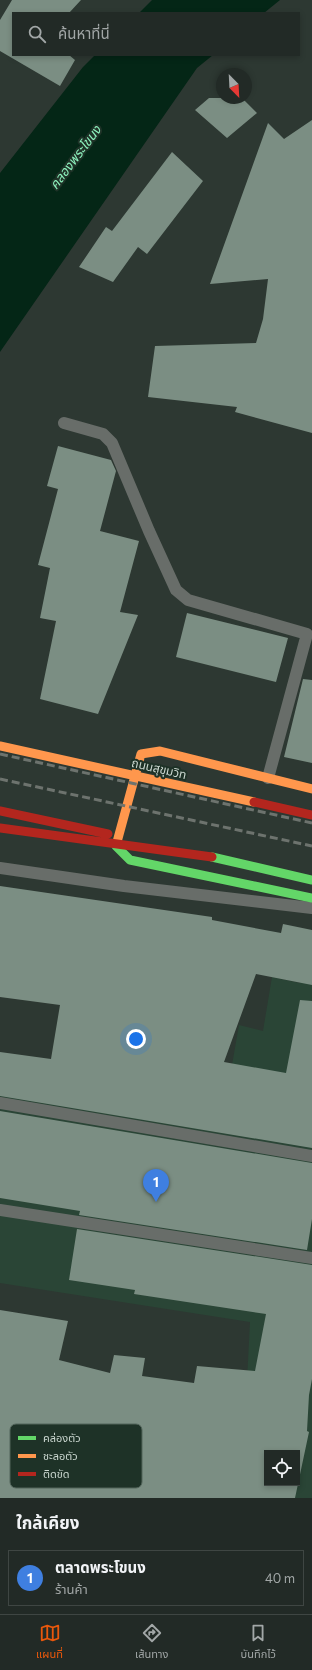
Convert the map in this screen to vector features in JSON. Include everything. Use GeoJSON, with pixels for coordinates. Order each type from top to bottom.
{"type":"FeatureCollection","features":[{"type":"Feature","properties":{"kind":"main road","name":"ถนนสุขุมวิท"},"geometry":{"type":"LineString","coordinates":[[0,746],[312,816]]}},
{"type":"Feature","properties":{"kind":"main road"},"geometry":{"type":"LineString","coordinates":[[312,789],[160,750],[141,754],[116,846],[130,860],[312,898]]}},
{"type":"Feature","properties":{"kind":"main road"},"geometry":{"type":"LineString","coordinates":[[0,811],[312,880]]}},
{"type":"Feature","properties":{"kind":"main road"},"geometry":{"type":"LineString","coordinates":[[0,828],[212,857]]}},
{"type":"Feature","properties":{"kind":"lane"},"geometry":{"type":"LineString","coordinates":[[64,423],[103,434],[112,443],[149,531],[176,590],[182,596],[188,600],[307,634],[268,778]]}},
{"type":"Feature","properties":{"kind":"lane"},"geometry":{"type":"LineString","coordinates":[[0,868],[124,886],[312,908]]}},
{"type":"Feature","properties":{"kind":"lane"},"geometry":{"type":"LineString","coordinates":[[0,1103],[312,1156]]}},
{"type":"Feature","properties":{"kind":"lane"},"geometry":{"type":"LineString","coordinates":[[0,1210],[312,1258]]}},
{"type":"Feature","properties":{"kind":"shaded area"},"geometry":{"type":"Polygon","coordinates":[[[304,966],[312,969],[312,1498],[241,1498],[250,1322],[0,1283],[0,1089],[232,1065],[239,1025],[263,1031],[272,977],[300,983],[304,966]]]}},
{"type":"Feature","properties":{"kind":"water"},"geometry":{"type":"Polygon","coordinates":[[[152,0],[280,0],[265,12],[140,12],[152,0]]]}},
{"type":"Feature","properties":{"kind":"water","name":"คลองพระโขนง"},"geometry":{"type":"Polygon","coordinates":[[[94,56],[212,56],[197,68],[0,352],[0,173],[83,67],[94,56]]]}},
{"type":"Feature","properties":{"kind":"building"},"geometry":{"type":"Polygon","coordinates":[[[12,0],[81,0],[70,12],[12,12],[12,56],[70,56],[75,60],[60,86],[0,51],[0,20],[12,0]]]}},
{"type":"Feature","properties":{"kind":"building"},"geometry":{"type":"Polygon","coordinates":[[[209,98],[216,98],[216,104],[248,104],[257,113],[227,138],[195,110],[209,98]]]}},
{"type":"Feature","properties":{"kind":"building"},"geometry":{"type":"Polygon","coordinates":[[[312,120],[312,433],[235,412],[237,407],[148,397],[155,346],[256,343],[263,319],[268,279],[210,284],[268,123],[284,139],[312,120]]]}},
{"type":"Feature","properties":{"kind":"building"},"geometry":{"type":"Polygon","coordinates":[[[172,152],[203,181],[147,254],[138,247],[113,282],[79,267],[106,227],[112,231],[172,152]]]}},
{"type":"Feature","properties":{"kind":"building"},"geometry":{"type":"Polygon","coordinates":[[[58,446],[111,460],[116,471],[100,531],[139,541],[120,612],[138,615],[98,714],[40,699],[56,621],[40,618],[50,568],[38,565],[58,489],[47,486],[58,446]]]}},
{"type":"Feature","properties":{"kind":"building"},"geometry":{"type":"Polygon","coordinates":[[[187,613],[288,638],[276,682],[176,657],[187,613]]]}},
{"type":"Feature","properties":{"kind":"building"},"geometry":{"type":"Polygon","coordinates":[[[303,679],[312,680],[312,763],[284,757],[303,679]]]}},
{"type":"Feature","properties":{"kind":"building"},"geometry":{"type":"Polygon","coordinates":[[[0,886],[212,917],[212,920],[281,933],[283,924],[312,930],[312,985],[256,974],[224,1062],[286,1073],[300,1000],[312,1001],[312,1148],[0,1096],[0,1052],[51,1059],[60,1005],[0,997],[0,886]]]}},
{"type":"Feature","properties":{"kind":"building"},"geometry":{"type":"Polygon","coordinates":[[[0,1111],[312,1163],[312,1219],[307,1250],[79,1215],[80,1211],[0,1198],[0,1111]]]}},
{"type":"Feature","properties":{"kind":"building"},"geometry":{"type":"Polygon","coordinates":[[[77,1229],[312,1265],[312,1379],[309,1395],[307,1431],[309,1432],[300,1474],[300,1450],[264,1450],[264,1486],[298,1486],[295,1498],[0,1498],[0,1310],[68,1321],[59,1360],[110,1373],[114,1355],[145,1358],[142,1376],[194,1383],[197,1366],[255,1371],[266,1314],[134,1294],[135,1290],[69,1280],[77,1229]]]}},
{"type":"Feature","properties":{"kind":"railway"},"geometry":{"type":"LineString","coordinates":[[0,754],[312,823]]}},
{"type":"Feature","properties":{"kind":"railway"},"geometry":{"type":"LineString","coordinates":[[0,779],[312,846]]}},
{"type":"Feature","properties":{"kind":"traffic: fast"},"geometry":{"type":"LineString","coordinates":[[117,842],[116,846],[130,860],[312,898]]}},
{"type":"Feature","properties":{"kind":"traffic: fast"},"geometry":{"type":"LineString","coordinates":[[212,857],[312,880]]}},
{"type":"Feature","properties":{"kind":"traffic: slow"},"geometry":{"type":"LineString","coordinates":[[0,746],[254,802]]}},
{"type":"Feature","properties":{"kind":"traffic: slow"},"geometry":{"type":"LineString","coordinates":[[117,842],[141,754],[160,751],[312,789]]}},
{"type":"Feature","properties":{"kind":"traffic: jam"},"geometry":{"type":"LineString","coordinates":[[254,802],[312,815]]}},
{"type":"Feature","properties":{"kind":"traffic: jam"},"geometry":{"type":"LineString","coordinates":[[0,811],[108,834]]}},
{"type":"Feature","properties":{"kind":"traffic: jam"},"geometry":{"type":"LineString","coordinates":[[0,828],[212,857]]}},
{"type":"Feature","properties":{"kind":"place","name":"ตลาดพระโขนง"},"geometry":{"type":"Point","coordinates":[156,1202]}}]}
